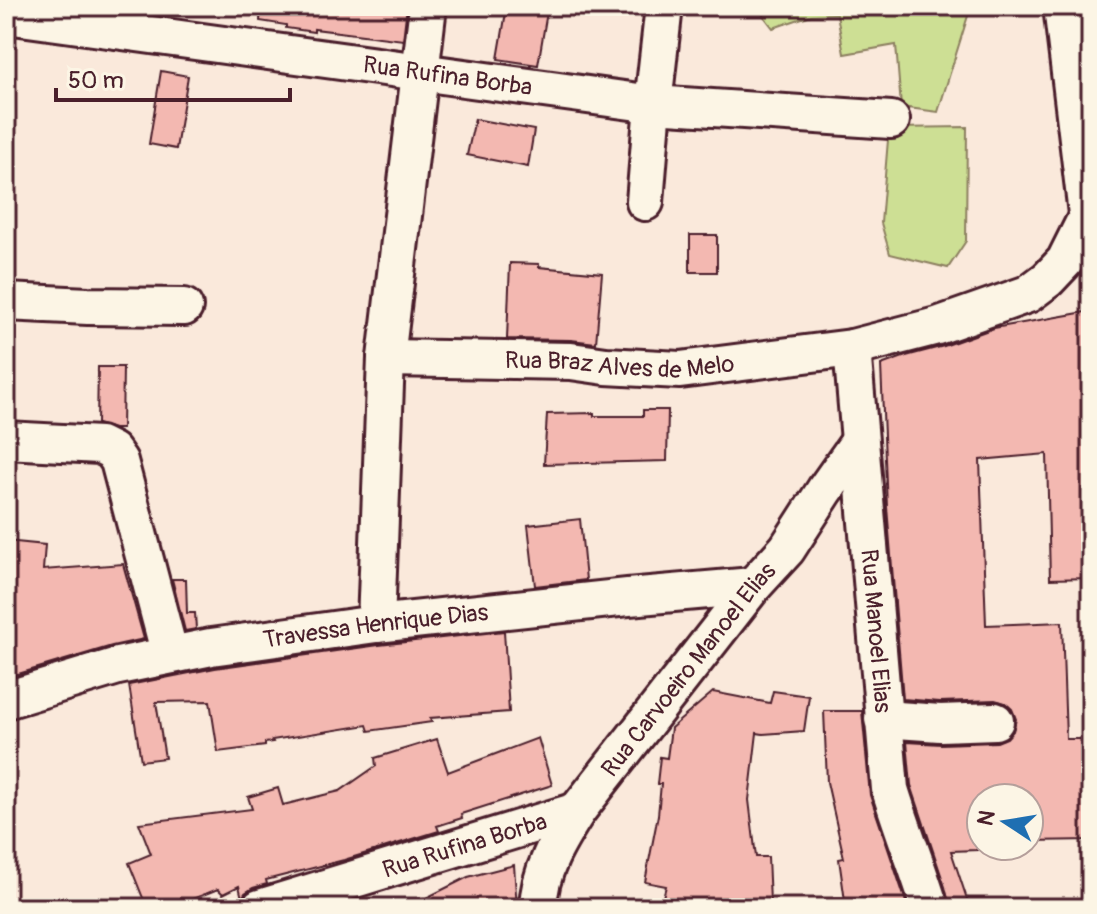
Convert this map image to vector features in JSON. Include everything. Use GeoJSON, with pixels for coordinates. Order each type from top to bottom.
{"type":"FeatureCollection","features":[{"type":"Feature","properties":{"kind":"street"},"geometry":{"type":"LineString","coordinates":[[376,624],[386,358],[428,6]]}},
{"type":"Feature","properties":{"kind":"street"},"geometry":{"type":"LineString","coordinates":[[645,202],[664,6]]}},
{"type":"Feature","properties":{"kind":"street"},"geometry":{"type":"LineString","coordinates":[[1062,6],[1090,216]]}},
{"type":"Feature","properties":{"kind":"street","name":"Rua Rufina Borba"},"geometry":{"type":"LineString","coordinates":[[6,15],[653,104],[891,120]]}},
{"type":"Feature","properties":{"kind":"street","name":"Rua Braz Alves de Melo"},"geometry":{"type":"LineString","coordinates":[[386,358],[571,361],[680,370],[852,348],[937,326],[1028,294],[1065,261],[1090,216]]}},
{"type":"Feature","properties":{"kind":"street"},"geometry":{"type":"LineString","coordinates":[[6,302],[184,307]]}},
{"type":"Feature","properties":{"kind":"street","name":"Rua Manoel Elias"},"geometry":{"type":"LineString","coordinates":[[852,348],[890,789],[930,908]]}},
{"type":"Feature","properties":{"kind":"street"},"geometry":{"type":"LineString","coordinates":[[6,440],[100,445],[112,451],[119,461],[170,655]]}},
{"type":"Feature","properties":{"kind":"street","name":"Rua Carvoeiro Manoel Elias"},"geometry":{"type":"LineString","coordinates":[[538,908],[544,872],[555,846],[577,811],[753,586],[787,549],[859,442]]}},
{"type":"Feature","properties":{"kind":"street","name":"Travessa Henrique Dias"},"geometry":{"type":"LineString","coordinates":[[6,700],[118,666],[211,647],[376,624],[753,586]]}},
{"type":"Feature","properties":{"kind":"street"},"geometry":{"type":"LineString","coordinates":[[883,719],[940,723],[995,721]]}},
{"type":"Feature","properties":{"kind":"street","name":"Rua Rufina Borba"},"geometry":{"type":"LineString","coordinates":[[260,908],[577,811]]}},
{"type":"Feature","properties":{"kind":"green space"},"geometry":{"type":"Polygon","coordinates":[[[756,6],[971,6],[938,112],[901,107],[896,45],[844,54],[837,14],[811,15],[773,28],[756,6]]]}},
{"type":"Feature","properties":{"kind":"green space"},"geometry":{"type":"Polygon","coordinates":[[[1070,6],[1091,6],[1091,129],[1070,6]]]}},
{"type":"Feature","properties":{"kind":"green space"},"geometry":{"type":"Polygon","coordinates":[[[967,127],[966,241],[948,268],[890,254],[881,223],[889,128],[967,127]]]}},
{"type":"Feature","properties":{"kind":"building"},"geometry":{"type":"Polygon","coordinates":[[[261,6],[407,6],[403,40],[286,28],[286,25],[260,21],[261,6]]]}},
{"type":"Feature","properties":{"kind":"building"},"geometry":{"type":"Polygon","coordinates":[[[507,6],[548,6],[538,65],[498,59],[507,6]]]}},
{"type":"Feature","properties":{"kind":"building"},"geometry":{"type":"Polygon","coordinates":[[[161,71],[188,76],[176,149],[149,144],[161,71]]]}},
{"type":"Feature","properties":{"kind":"building"},"geometry":{"type":"Polygon","coordinates":[[[475,119],[534,130],[528,167],[467,155],[475,119]]]}},
{"type":"Feature","properties":{"kind":"building"},"geometry":{"type":"Polygon","coordinates":[[[690,235],[717,235],[717,272],[690,272],[690,235]]]}},
{"type":"Feature","properties":{"kind":"building"},"geometry":{"type":"Polygon","coordinates":[[[510,263],[602,273],[596,343],[507,339],[510,263]]]}},
{"type":"Feature","properties":{"kind":"building"},"geometry":{"type":"Polygon","coordinates":[[[1091,311],[1091,578],[1050,579],[1047,454],[980,460],[986,625],[1062,622],[1066,739],[1084,739],[1087,801],[1091,801],[1091,840],[1045,841],[1045,782],[965,782],[965,850],[951,851],[970,908],[950,908],[911,785],[907,742],[997,742],[1013,731],[1016,719],[1012,709],[995,700],[940,702],[903,699],[887,507],[881,365],[994,328],[1091,311]]]}},
{"type":"Feature","properties":{"kind":"building"},"geometry":{"type":"Polygon","coordinates":[[[98,367],[123,367],[122,429],[97,424],[98,367]]]}},
{"type":"Feature","properties":{"kind":"building"},"geometry":{"type":"Polygon","coordinates":[[[643,410],[668,410],[667,461],[544,464],[547,414],[643,416],[643,410]]]}},
{"type":"Feature","properties":{"kind":"building"},"geometry":{"type":"Polygon","coordinates":[[[580,519],[586,580],[535,586],[528,525],[580,519]]]}},
{"type":"Feature","properties":{"kind":"building"},"geometry":{"type":"Polygon","coordinates":[[[6,541],[45,545],[43,570],[123,564],[144,639],[8,677],[6,541]]]}},
{"type":"Feature","properties":{"kind":"building"},"geometry":{"type":"Polygon","coordinates":[[[172,579],[186,579],[187,613],[195,613],[196,629],[185,631],[172,579]]]}},
{"type":"Feature","properties":{"kind":"building"},"geometry":{"type":"Polygon","coordinates":[[[504,631],[509,712],[430,718],[432,722],[369,731],[367,725],[272,740],[265,746],[218,752],[210,701],[156,702],[165,758],[141,761],[129,685],[215,668],[504,631]]]}},
{"type":"Feature","properties":{"kind":"building"},"geometry":{"type":"Polygon","coordinates":[[[773,691],[809,696],[804,731],[757,733],[749,800],[756,857],[768,857],[770,902],[726,901],[727,906],[660,908],[666,886],[645,882],[658,815],[660,757],[667,758],[671,728],[713,692],[770,703],[773,691]]]}},
{"type":"Feature","properties":{"kind":"building"},"geometry":{"type":"Polygon","coordinates":[[[824,711],[862,711],[870,795],[908,908],[846,908],[839,859],[844,858],[827,782],[824,711]]]}},
{"type":"Feature","properties":{"kind":"building"},"geometry":{"type":"Polygon","coordinates":[[[538,738],[552,785],[461,814],[462,818],[437,826],[439,831],[266,880],[267,884],[253,888],[242,898],[239,886],[223,894],[218,889],[170,908],[167,900],[147,908],[129,863],[151,854],[139,823],[252,809],[248,797],[278,788],[283,805],[340,791],[376,766],[375,758],[437,739],[448,772],[538,738]]]}},
{"type":"Feature","properties":{"kind":"building"},"geometry":{"type":"Polygon","coordinates":[[[514,865],[517,908],[406,908],[468,877],[514,865]]]}}]}
